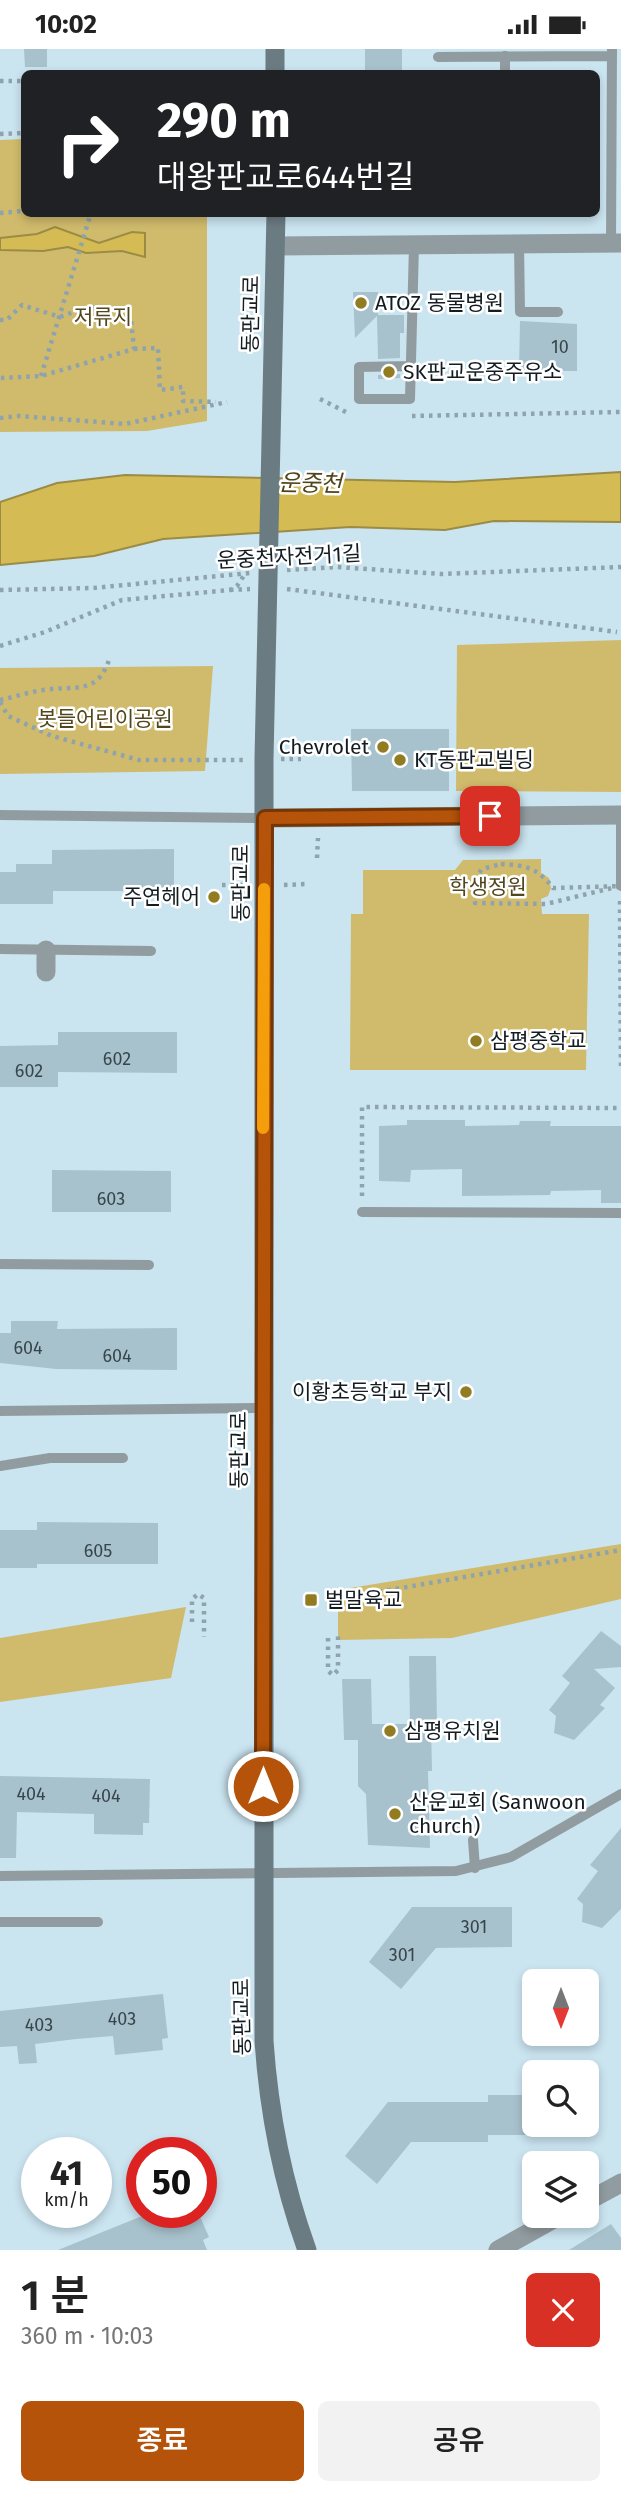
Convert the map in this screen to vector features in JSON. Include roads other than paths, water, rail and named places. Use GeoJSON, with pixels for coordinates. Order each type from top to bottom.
{"type":"FeatureCollection","features":[{"type":"Feature","properties":{"kind":"main road"},"geometry":{"type":"LineString","coordinates":[[275,49],[275,70]]}},
{"type":"Feature","properties":{"kind":"main road","name":"동판교로"},"geometry":{"type":"LineString","coordinates":[[276,217],[266,645],[261,1408],[264,2041],[267,2090],[282,2174],[307,2250]]}},
{"type":"Feature","properties":{"kind":"street"},"geometry":{"type":"LineString","coordinates":[[276,246],[616,244]]}},
{"type":"Feature","properties":{"kind":"street"},"geometry":{"type":"LineString","coordinates":[[265,818],[621,817]]}},
{"type":"Feature","properties":{"kind":"street"},"geometry":{"type":"LineString","coordinates":[[46,950],[46,972]]}},
{"type":"Feature","properties":{"kind":"street"},"geometry":{"type":"LineString","coordinates":[[599,2195],[621,2183]]}},
{"type":"Feature","properties":{"kind":"street"},"geometry":{"type":"LineString","coordinates":[[498,2250],[538,2228]]}},
{"type":"Feature","properties":{"kind":"lane"},"geometry":{"type":"LineString","coordinates":[[438,57],[612,52],[616,244]]}},
{"type":"Feature","properties":{"kind":"lane"},"geometry":{"type":"LineString","coordinates":[[505,57],[505,70]]}},
{"type":"Feature","properties":{"kind":"lane"},"geometry":{"type":"LineString","coordinates":[[519,244],[520,312],[558,313]]}},
{"type":"Feature","properties":{"kind":"lane"},"geometry":{"type":"LineString","coordinates":[[411,366],[359,367],[359,399],[411,399],[414,245]]}},
{"type":"Feature","properties":{"kind":"lane"},"geometry":{"type":"LineString","coordinates":[[0,815],[265,818]]}},
{"type":"Feature","properties":{"kind":"lane"},"geometry":{"type":"LineString","coordinates":[[620,886],[621,817]]}},
{"type":"Feature","properties":{"kind":"lane"},"geometry":{"type":"LineString","coordinates":[[0,949],[151,951]]}},
{"type":"Feature","properties":{"kind":"lane"},"geometry":{"type":"LineString","coordinates":[[362,1212],[621,1213]]}},
{"type":"Feature","properties":{"kind":"lane"},"geometry":{"type":"LineString","coordinates":[[0,1264],[149,1265]]}},
{"type":"Feature","properties":{"kind":"lane"},"geometry":{"type":"LineString","coordinates":[[0,1411],[261,1408]]}},
{"type":"Feature","properties":{"kind":"lane"},"geometry":{"type":"LineString","coordinates":[[0,1466],[50,1458],[123,1458]]}},
{"type":"Feature","properties":{"kind":"lane"},"geometry":{"type":"LineString","coordinates":[[0,1876],[444,1871],[475,1868],[511,1857],[621,1794]]}},
{"type":"Feature","properties":{"kind":"lane"},"geometry":{"type":"LineString","coordinates":[[473,1840],[475,1868]]}},
{"type":"Feature","properties":{"kind":"lane"},"geometry":{"type":"LineString","coordinates":[[0,1922],[98,1922]]}},
{"type":"Feature","properties":{"kind":"water"},"geometry":{"type":"Polygon","coordinates":[[[55,227],[99,243],[132,232],[145,233],[145,257],[122,251],[86,253],[68,247],[43,251],[0,250],[0,238],[37,234],[55,227]]]}},
{"type":"Feature","properties":{"kind":"water","name":"운중천"},"geometry":{"type":"Polygon","coordinates":[[[621,472],[621,522],[494,521],[445,530],[350,527],[163,539],[94,556],[0,565],[0,502],[57,483],[125,475],[455,482],[621,472]]]}},
{"type":"Feature","properties":{"kind":"place","name":"ATOZ 동물병원"},"geometry":{"type":"Point","coordinates":[361,303]}},
{"type":"Feature","properties":{"kind":"place","name":"SK판교운중주유소"},"geometry":{"type":"Point","coordinates":[389,372]}},
{"type":"Feature","properties":{"kind":"place","name":"Chevrolet"},"geometry":{"type":"Point","coordinates":[383,747]}},
{"type":"Feature","properties":{"kind":"place","name":"KT동판교빌딩"},"geometry":{"type":"Point","coordinates":[400,760]}},
{"type":"Feature","properties":{"kind":"place","name":"주연헤어"},"geometry":{"type":"Point","coordinates":[214,897]}},
{"type":"Feature","properties":{"kind":"place","name":"삼평중학교"},"geometry":{"type":"Point","coordinates":[476,1041]}},
{"type":"Feature","properties":{"kind":"place","name":"이황초등학교 부지"},"geometry":{"type":"Point","coordinates":[466,1392]}},
{"type":"Feature","properties":{"kind":"place","name":"벌말육교"},"geometry":{"type":"Point","coordinates":[311,1600]}},
{"type":"Feature","properties":{"kind":"place","name":"삼평유치원"},"geometry":{"type":"Point","coordinates":[390,1731]}},
{"type":"Feature","properties":{"kind":"place","name":"산운교회 (Sanwoon church)"},"geometry":{"type":"Point","coordinates":[395,1814]}},
{"type":"Feature","properties":{"kind":"park label","name":"저류지"},"geometry":{"type":"Point","coordinates":[103,317]}},
{"type":"Feature","properties":{"kind":"park label","name":"봇들어린이공원"},"geometry":{"type":"Point","coordinates":[105,719]}},
{"type":"Feature","properties":{"kind":"park label","name":"학생정원"},"geometry":{"type":"Point","coordinates":[488,887]}}]}
